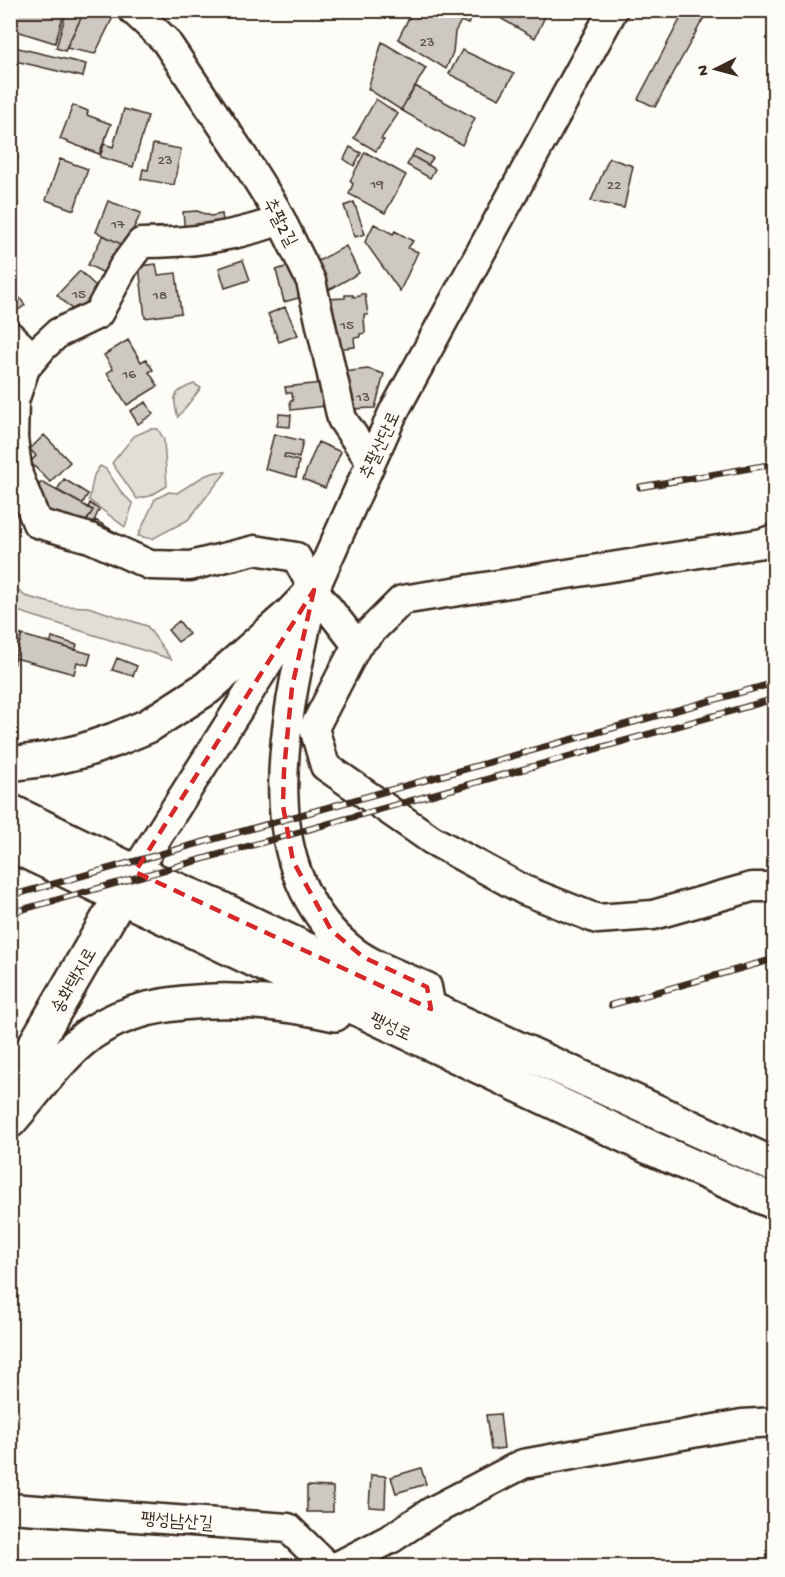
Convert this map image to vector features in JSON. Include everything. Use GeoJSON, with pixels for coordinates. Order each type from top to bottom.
{"type":"FeatureCollection","features":[{"type":"Feature","properties":{"kind":"main road"},"geometry":{"type":"LineString","coordinates":[[10,764],[48,759],[82,751],[148,726],[207,688],[292,613],[314,590]]}},
{"type":"Feature","properties":{"kind":"main road","name":"팽성로"},"geometry":{"type":"LineString","coordinates":[[10,811],[128,885],[431,1044],[649,1147],[774,1202]]}},
{"type":"Feature","properties":{"kind":"main road","name":"팽성로"},"geometry":{"type":"LineString","coordinates":[[10,844],[128,885],[213,906],[774,1165]]}},
{"type":"Feature","properties":{"kind":"main road","name":"송화택지로"},"geometry":{"type":"LineString","coordinates":[[10,1088],[128,885]]}},
{"type":"Feature","properties":{"kind":"main road"},"geometry":{"type":"LineString","coordinates":[[10,1120],[80,1042],[111,1021],[150,1008],[233,1001],[294,1005],[380,1026],[431,1044]]}},
{"type":"Feature","properties":{"kind":"street","name":"추팔2길"},"geometry":{"type":"LineString","coordinates":[[133,10],[165,39],[240,152],[281,220],[311,281],[342,419],[371,462]]}},
{"type":"Feature","properties":{"kind":"street","name":"추팔산단로"},"geometry":{"type":"LineString","coordinates":[[128,885],[314,590],[393,413],[613,10]]}},
{"type":"Feature","properties":{"kind":"street"},"geometry":{"type":"LineString","coordinates":[[10,336],[32,357],[58,333],[98,314],[124,266],[141,243],[183,243],[250,231],[281,220]]}},
{"type":"Feature","properties":{"kind":"street"},"geometry":{"type":"LineString","coordinates":[[42,348],[25,368],[14,401],[14,438],[18,475],[37,523],[90,538],[150,565],[190,566],[255,550],[296,557],[314,590],[357,645]]}},
{"type":"Feature","properties":{"kind":"street"},"geometry":{"type":"LineString","coordinates":[[774,539],[764,543],[402,600],[357,645],[314,729],[325,766],[432,840],[524,890],[597,919],[653,915],[752,887],[774,887]]}},
{"type":"Feature","properties":{"kind":"street"},"geometry":{"type":"LineString","coordinates":[[314,590],[292,687],[284,770],[283,806],[286,836],[293,861],[310,898],[331,930],[347,946],[363,957],[428,987],[431,1008]]}},
{"type":"Feature","properties":{"kind":"street"},"geometry":{"type":"LineString","coordinates":[[338,1566],[392,1538],[431,1512],[522,1464],[742,1424],[774,1422]]}},
{"type":"Feature","properties":{"kind":"street","name":"팽성남산길"},"geometry":{"type":"LineString","coordinates":[[10,1508],[288,1528],[327,1566]]}},
{"type":"Feature","properties":{"kind":"highlighted area"},"geometry":{"type":"Polygon","coordinates":[[[314,590],[292,687],[284,770],[283,806],[293,861],[331,930],[363,957],[427,987],[431,1009],[135,872],[314,590]]]}},
{"type":"Feature","properties":{"kind":"shaded area"},"geometry":{"type":"Polygon","coordinates":[[[194,384],[201,388],[178,417],[175,404],[176,395],[182,389],[194,384]]]}},
{"type":"Feature","properties":{"kind":"shaded area"},"geometry":{"type":"Polygon","coordinates":[[[150,429],[158,429],[164,440],[167,486],[150,496],[137,499],[112,463],[134,436],[150,429]]]}},
{"type":"Feature","properties":{"kind":"shaded area"},"geometry":{"type":"Polygon","coordinates":[[[100,466],[106,469],[122,493],[133,504],[125,527],[89,500],[94,475],[100,466]]]}},
{"type":"Feature","properties":{"kind":"shaded area"},"geometry":{"type":"Polygon","coordinates":[[[226,472],[188,520],[152,539],[138,536],[155,499],[169,492],[177,493],[204,476],[226,472]]]}},
{"type":"Feature","properties":{"kind":"shaded area"},"geometry":{"type":"Polygon","coordinates":[[[10,583],[25,596],[62,606],[88,607],[147,626],[171,659],[11,609],[10,583]]]}},
{"type":"Feature","properties":{"kind":"building"},"geometry":{"type":"Polygon","coordinates":[[[12,10],[65,10],[55,43],[10,29],[12,10]]]}},
{"type":"Feature","properties":{"kind":"building"},"geometry":{"type":"Polygon","coordinates":[[[67,10],[85,10],[65,51],[56,48],[67,10]]]}},
{"type":"Feature","properties":{"kind":"building"},"geometry":{"type":"Polygon","coordinates":[[[85,10],[99,10],[113,17],[95,54],[66,48],[85,10]]]}},
{"type":"Feature","properties":{"kind":"building"},"geometry":{"type":"Polygon","coordinates":[[[413,10],[471,10],[474,12],[468,24],[461,21],[455,32],[453,52],[446,69],[398,39],[413,10]]]}},
{"type":"Feature","properties":{"kind":"building"},"geometry":{"type":"Polygon","coordinates":[[[486,10],[548,10],[535,38],[486,10]]]}},
{"type":"Feature","properties":{"kind":"building"},"geometry":{"type":"Polygon","coordinates":[[[685,10],[708,10],[655,107],[638,99],[685,10]]]}},
{"type":"Feature","properties":{"kind":"building"},"geometry":{"type":"Polygon","coordinates":[[[382,42],[426,68],[401,110],[368,89],[382,42]]]}},
{"type":"Feature","properties":{"kind":"building"},"geometry":{"type":"Polygon","coordinates":[[[14,47],[86,64],[83,77],[11,60],[14,47]]]}},
{"type":"Feature","properties":{"kind":"building"},"geometry":{"type":"Polygon","coordinates":[[[462,50],[514,74],[499,99],[449,74],[462,50]]]}},
{"type":"Feature","properties":{"kind":"building"},"geometry":{"type":"Polygon","coordinates":[[[415,86],[475,118],[462,145],[401,110],[415,86]]]}},
{"type":"Feature","properties":{"kind":"building"},"geometry":{"type":"Polygon","coordinates":[[[376,99],[398,114],[381,139],[384,140],[376,151],[354,138],[376,99]]]}},
{"type":"Feature","properties":{"kind":"building"},"geometry":{"type":"Polygon","coordinates":[[[73,105],[88,111],[87,115],[111,124],[99,154],[60,139],[73,105]]]}},
{"type":"Feature","properties":{"kind":"building"},"geometry":{"type":"Polygon","coordinates":[[[124,109],[148,116],[133,167],[100,157],[104,144],[113,147],[124,109]]]}},
{"type":"Feature","properties":{"kind":"building"},"geometry":{"type":"Polygon","coordinates":[[[153,144],[181,149],[174,185],[141,179],[143,169],[148,170],[153,144]]]}},
{"type":"Feature","properties":{"kind":"building"},"geometry":{"type":"Polygon","coordinates":[[[350,147],[361,153],[354,166],[344,159],[350,147]]]}},
{"type":"Feature","properties":{"kind":"building"},"geometry":{"type":"Polygon","coordinates":[[[416,149],[433,158],[428,165],[412,156],[416,149]]]}},
{"type":"Feature","properties":{"kind":"building"},"geometry":{"type":"Polygon","coordinates":[[[365,152],[406,175],[385,213],[349,194],[353,184],[350,181],[365,152]]]}},
{"type":"Feature","properties":{"kind":"building"},"geometry":{"type":"Polygon","coordinates":[[[10,155],[18,157],[13,185],[10,185],[10,155]]]}},
{"type":"Feature","properties":{"kind":"building"},"geometry":{"type":"Polygon","coordinates":[[[412,156],[435,169],[430,178],[407,165],[412,156]]]}},
{"type":"Feature","properties":{"kind":"building"},"geometry":{"type":"Polygon","coordinates":[[[609,158],[633,166],[624,208],[591,201],[609,158]]]}},
{"type":"Feature","properties":{"kind":"building"},"geometry":{"type":"Polygon","coordinates":[[[60,159],[88,169],[74,210],[46,200],[60,159]]]}},
{"type":"Feature","properties":{"kind":"building"},"geometry":{"type":"Polygon","coordinates":[[[108,201],[141,213],[125,246],[96,232],[108,201]]]}},
{"type":"Feature","properties":{"kind":"building"},"geometry":{"type":"Polygon","coordinates":[[[354,202],[365,234],[355,237],[344,206],[354,202]]]}},
{"type":"Feature","properties":{"kind":"building"},"geometry":{"type":"Polygon","coordinates":[[[197,211],[211,216],[222,214],[224,228],[185,233],[183,212],[197,211]]]}},
{"type":"Feature","properties":{"kind":"building"},"geometry":{"type":"Polygon","coordinates":[[[374,224],[393,234],[395,231],[413,241],[408,248],[418,252],[400,291],[365,242],[374,224]]]}},
{"type":"Feature","properties":{"kind":"building"},"geometry":{"type":"Polygon","coordinates":[[[103,235],[125,246],[110,276],[88,265],[103,235]]]}},
{"type":"Feature","properties":{"kind":"building"},"geometry":{"type":"Polygon","coordinates":[[[346,246],[359,273],[327,291],[316,267],[320,266],[318,261],[346,246]]]}},
{"type":"Feature","properties":{"kind":"building"},"geometry":{"type":"Polygon","coordinates":[[[243,260],[250,280],[225,288],[219,268],[243,260]]]}},
{"type":"Feature","properties":{"kind":"building"},"geometry":{"type":"Polygon","coordinates":[[[156,264],[158,275],[176,273],[181,313],[145,318],[139,266],[156,264]]]}},
{"type":"Feature","properties":{"kind":"building"},"geometry":{"type":"Polygon","coordinates":[[[295,264],[305,296],[284,302],[276,270],[295,264]]]}},
{"type":"Feature","properties":{"kind":"building"},"geometry":{"type":"Polygon","coordinates":[[[80,271],[101,291],[78,315],[57,295],[80,271]]]}},
{"type":"Feature","properties":{"kind":"building"},"geometry":{"type":"Polygon","coordinates":[[[13,289],[25,305],[17,311],[10,301],[10,291],[13,289]]]}},
{"type":"Feature","properties":{"kind":"building"},"geometry":{"type":"Polygon","coordinates":[[[365,294],[368,315],[364,315],[365,333],[354,338],[355,347],[330,349],[327,299],[345,298],[345,295],[360,296],[365,294]]]}},
{"type":"Feature","properties":{"kind":"building"},"geometry":{"type":"Polygon","coordinates":[[[10,306],[18,320],[12,324],[10,322],[10,306]]]}},
{"type":"Feature","properties":{"kind":"building"},"geometry":{"type":"Polygon","coordinates":[[[285,307],[298,335],[279,342],[268,314],[285,307]]]}},
{"type":"Feature","properties":{"kind":"building"},"geometry":{"type":"Polygon","coordinates":[[[128,340],[141,362],[146,359],[153,370],[149,372],[158,386],[127,405],[107,373],[113,369],[104,355],[128,340]]]}},
{"type":"Feature","properties":{"kind":"building"},"geometry":{"type":"Polygon","coordinates":[[[368,369],[384,374],[375,408],[350,409],[343,372],[368,369]]]}},
{"type":"Feature","properties":{"kind":"building"},"geometry":{"type":"Polygon","coordinates":[[[322,383],[325,406],[291,410],[292,393],[286,393],[285,387],[322,383]]]}},
{"type":"Feature","properties":{"kind":"building"},"geometry":{"type":"Polygon","coordinates":[[[146,402],[153,414],[138,424],[130,411],[146,402]]]}},
{"type":"Feature","properties":{"kind":"building"},"geometry":{"type":"Polygon","coordinates":[[[279,414],[291,415],[290,427],[277,426],[279,414]]]}},
{"type":"Feature","properties":{"kind":"building"},"geometry":{"type":"Polygon","coordinates":[[[274,434],[303,441],[299,458],[285,454],[284,457],[299,461],[296,477],[265,469],[274,434]]]}},
{"type":"Feature","properties":{"kind":"building"},"geometry":{"type":"Polygon","coordinates":[[[44,435],[70,462],[50,482],[30,462],[36,456],[30,449],[44,435]]]}},
{"type":"Feature","properties":{"kind":"building"},"geometry":{"type":"Polygon","coordinates":[[[318,442],[341,452],[325,488],[303,479],[318,442]]]}},
{"type":"Feature","properties":{"kind":"building"},"geometry":{"type":"Polygon","coordinates":[[[64,479],[88,494],[82,504],[57,490],[64,479]]]}},
{"type":"Feature","properties":{"kind":"building"},"geometry":{"type":"Polygon","coordinates":[[[41,482],[93,510],[80,532],[41,517],[35,492],[41,482]]]}},
{"type":"Feature","properties":{"kind":"building"},"geometry":{"type":"Polygon","coordinates":[[[10,483],[16,510],[10,511],[10,483]]]}},
{"type":"Feature","properties":{"kind":"building"},"geometry":{"type":"Polygon","coordinates":[[[90,503],[99,510],[91,527],[86,523],[93,510],[88,508],[90,503]]]}},
{"type":"Feature","properties":{"kind":"building"},"geometry":{"type":"Polygon","coordinates":[[[95,520],[122,536],[117,544],[90,529],[95,520]]]}},
{"type":"Feature","properties":{"kind":"building"},"geometry":{"type":"Polygon","coordinates":[[[179,621],[189,634],[178,642],[168,630],[179,621]]]}},
{"type":"Feature","properties":{"kind":"building"},"geometry":{"type":"Polygon","coordinates":[[[10,632],[22,635],[16,655],[10,653],[10,632]]]}},
{"type":"Feature","properties":{"kind":"building"},"geometry":{"type":"Polygon","coordinates":[[[22,635],[91,654],[88,665],[77,662],[74,674],[15,658],[22,635]]]}},
{"type":"Feature","properties":{"kind":"building"},"geometry":{"type":"Polygon","coordinates":[[[52,637],[77,645],[75,650],[51,643],[52,637]]]}},
{"type":"Feature","properties":{"kind":"building"},"geometry":{"type":"Polygon","coordinates":[[[10,653],[16,655],[11,673],[10,673],[10,653]]]}},
{"type":"Feature","properties":{"kind":"building"},"geometry":{"type":"Polygon","coordinates":[[[117,658],[137,666],[133,676],[112,670],[117,658]]]}},
{"type":"Feature","properties":{"kind":"building"},"geometry":{"type":"Polygon","coordinates":[[[500,1414],[504,1448],[491,1450],[486,1415],[500,1414]]]}},
{"type":"Feature","properties":{"kind":"building"},"geometry":{"type":"Polygon","coordinates":[[[421,1468],[426,1484],[396,1493],[391,1477],[421,1468]]]}},
{"type":"Feature","properties":{"kind":"building"},"geometry":{"type":"Polygon","coordinates":[[[371,1475],[386,1476],[385,1508],[369,1507],[371,1475]]]}},
{"type":"Feature","properties":{"kind":"building"},"geometry":{"type":"Polygon","coordinates":[[[307,1486],[333,1487],[333,1512],[307,1512],[307,1486]]]}},
{"type":"Feature","properties":{"kind":"railway"},"geometry":{"type":"LineString","coordinates":[[640,487],[774,464]]}},
{"type":"Feature","properties":{"kind":"railway"},"geometry":{"type":"LineString","coordinates":[[10,896],[774,683]]}},
{"type":"Feature","properties":{"kind":"railway"},"geometry":{"type":"LineString","coordinates":[[10,913],[774,699]]}},
{"type":"Feature","properties":{"kind":"railway"},"geometry":{"type":"LineString","coordinates":[[611,1005],[774,959]]}}]}
